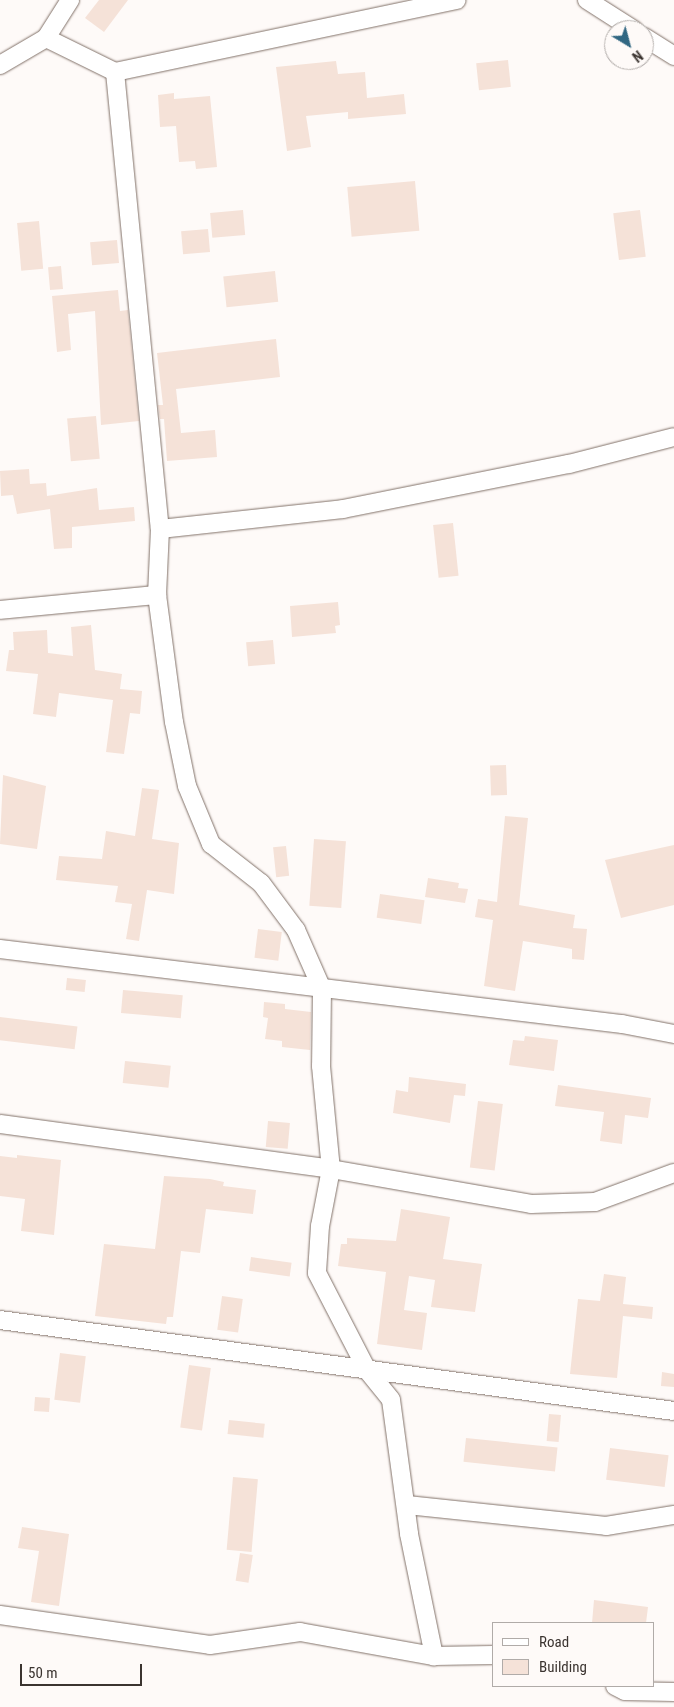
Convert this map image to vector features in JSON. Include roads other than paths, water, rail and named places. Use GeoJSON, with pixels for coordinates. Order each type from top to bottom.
{"type":"FeatureCollection","features":[{"type":"Feature","properties":{"kind":"street"},"geometry":{"type":"LineString","coordinates":[[0,65],[46,38],[70,0]]}},
{"type":"Feature","properties":{"kind":"street"},"geometry":{"type":"LineString","coordinates":[[46,38],[115,72],[457,0]]}},
{"type":"Feature","properties":{"kind":"street"},"geometry":{"type":"LineString","coordinates":[[587,0],[618,20]]}},
{"type":"Feature","properties":{"kind":"street"},"geometry":{"type":"LineString","coordinates":[[654,43],[674,56]]}},
{"type":"Feature","properties":{"kind":"street"},"geometry":{"type":"LineString","coordinates":[[115,72],[160,529],[157,594],[174,722],[187,786],[210,844],[261,883],[296,930],[322,989],[321,1066],[331,1169],[320,1226],[317,1272],[367,1370],[391,1400],[407,1505],[409,1534],[434,1656]]}},
{"type":"Feature","properties":{"kind":"street"},"geometry":{"type":"LineString","coordinates":[[160,529],[343,509],[569,464],[674,437]]}},
{"type":"Feature","properties":{"kind":"street"},"geometry":{"type":"LineString","coordinates":[[0,610],[157,594]]}},
{"type":"Feature","properties":{"kind":"street"},"geometry":{"type":"LineString","coordinates":[[0,949],[622,1024],[674,1034]]}},
{"type":"Feature","properties":{"kind":"street"},"geometry":{"type":"LineString","coordinates":[[0,1124],[331,1169],[531,1204],[594,1202],[674,1173]]}},
{"type":"Feature","properties":{"kind":"street"},"geometry":{"type":"LineString","coordinates":[[0,1320],[674,1411]]}},
{"type":"Feature","properties":{"kind":"street"},"geometry":{"type":"LineString","coordinates":[[407,1505],[606,1526],[674,1515]]}},
{"type":"Feature","properties":{"kind":"street"},"geometry":{"type":"LineString","coordinates":[[0,1615],[210,1645],[300,1632],[434,1656],[492,1655]]}},
{"type":"Feature","properties":{"kind":"street"},"geometry":{"type":"LineString","coordinates":[[617,1687],[625,1691],[674,1692]]}}]}
